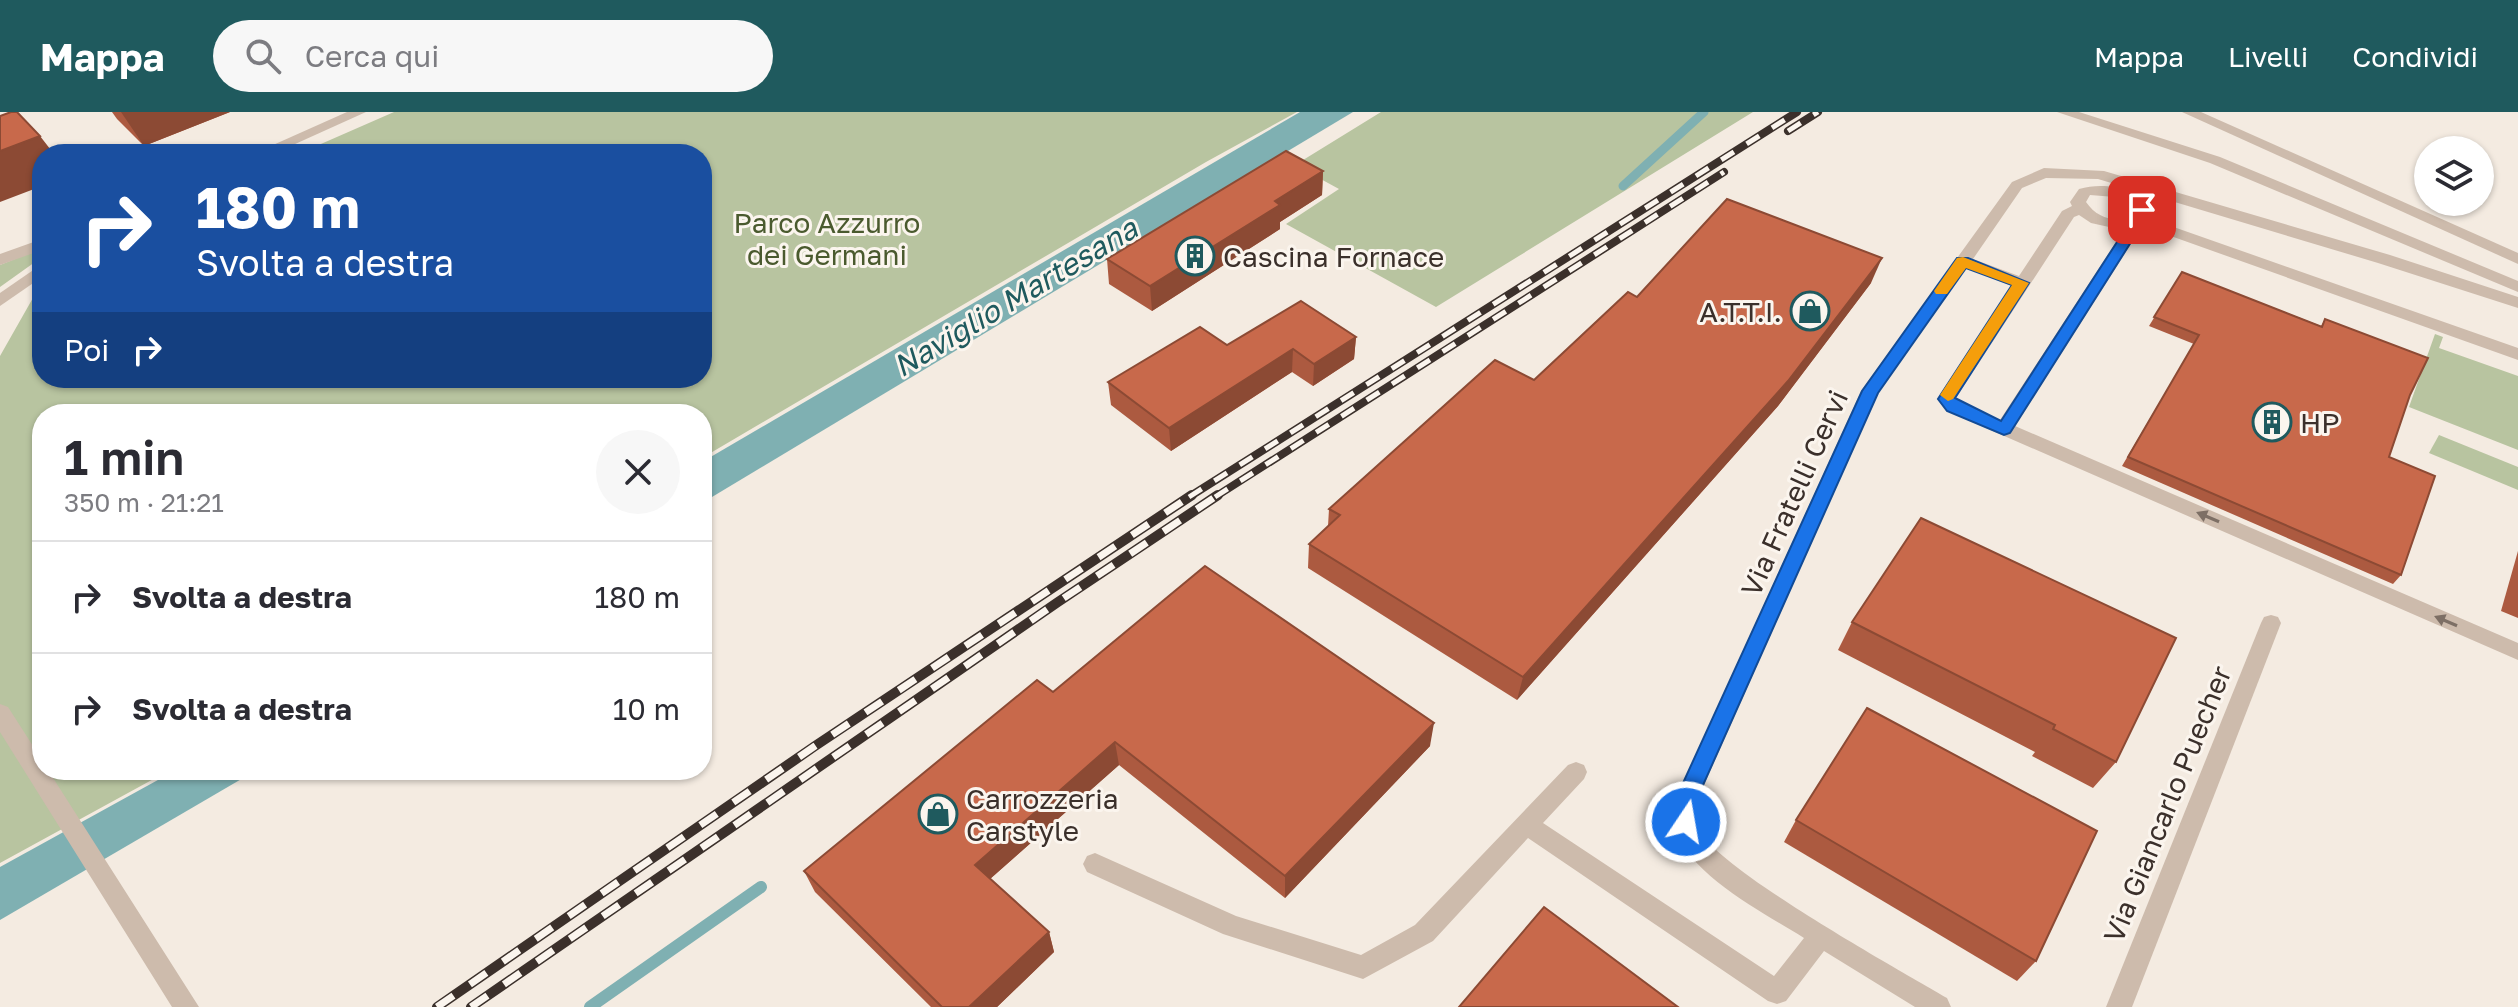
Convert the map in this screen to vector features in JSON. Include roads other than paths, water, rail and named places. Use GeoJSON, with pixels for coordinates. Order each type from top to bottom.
{"type":"FeatureCollection","features":[{"type":"Feature","properties":{"kind":"street"},"geometry":{"type":"LineString","coordinates":[[284,144],[359,112]]}},
{"type":"Feature","properties":{"kind":"street"},"geometry":{"type":"LineString","coordinates":[[301,144],[376,112]]}},
{"type":"Feature","properties":{"kind":"street"},"geometry":{"type":"LineString","coordinates":[[2064,112],[2215,160],[2518,287]]}},
{"type":"Feature","properties":{"kind":"street"},"geometry":{"type":"LineString","coordinates":[[2189,112],[2518,259]]}},
{"type":"Feature","properties":{"kind":"street","name":"Via Fratelli Cervi"},"geometry":{"type":"LineString","coordinates":[[1822,935],[1733,880],[1697,847],[1687,829],[1689,794],[1870,391],[2017,185],[2038,174],[2079,171],[2149,188],[2518,303]]}},
{"type":"Feature","properties":{"kind":"street"},"geometry":{"type":"LineString","coordinates":[[2004,429],[2126,239],[2133,223],[2143,215],[2138,204],[2112,191],[2084,192],[2078,202],[2080,208],[2105,223],[2133,223],[2518,354]]}},
{"type":"Feature","properties":{"kind":"street"},"geometry":{"type":"LineString","coordinates":[[2080,208],[2068,214],[1946,399],[1953,407],[2518,652]]}},
{"type":"Feature","properties":{"kind":"street"},"geometry":{"type":"LineString","coordinates":[[2469,239],[2518,267]]}},
{"type":"Feature","properties":{"kind":"street"},"geometry":{"type":"LineString","coordinates":[[0,260],[32,248]]}},
{"type":"Feature","properties":{"kind":"street"},"geometry":{"type":"LineString","coordinates":[[1963,261],[2021,283]]}},
{"type":"Feature","properties":{"kind":"street"},"geometry":{"type":"LineString","coordinates":[[0,301],[32,277]]}},
{"type":"Feature","properties":{"kind":"street","name":"Via Giancarlo Puecher"},"geometry":{"type":"LineString","coordinates":[[2119,1007],[2271,623]]}},
{"type":"Feature","properties":{"kind":"street"},"geometry":{"type":"LineString","coordinates":[[0,713],[32,764]]}},
{"type":"Feature","properties":{"kind":"street"},"geometry":{"type":"LineString","coordinates":[[1095,864],[1232,926],[1363,967],[1424,933],[1529,826],[1576,772]]}},
{"type":"Feature","properties":{"kind":"street"},"geometry":{"type":"LineString","coordinates":[[42,780],[186,1007]]}},
{"type":"Feature","properties":{"kind":"street"},"geometry":{"type":"LineString","coordinates":[[1529,826],[1777,992],[1822,935],[1938,1007]]}},
{"type":"Feature","properties":{"kind":"water","name":"Naviglio Martesana"},"geometry":{"type":"Polygon","coordinates":[[[1300,112],[1353,112],[712,497],[712,456],[1300,112]]]}},
{"type":"Feature","properties":{"kind":"water"},"geometry":{"type":"Polygon","coordinates":[[[158,780],[240,780],[0,920],[0,867],[158,780]]]}},
{"type":"Feature","properties":{"kind":"waterway"},"geometry":{"type":"LineString","coordinates":[[1623,186],[1704,112]]}},
{"type":"Feature","properties":{"kind":"waterway"},"geometry":{"type":"LineString","coordinates":[[590,1007],[761,887]]}},
{"type":"Feature","properties":{"kind":"railway"},"geometry":{"type":"LineString","coordinates":[[1189,497],[1797,112]]}},
{"type":"Feature","properties":{"kind":"railway"},"geometry":{"type":"LineString","coordinates":[[1788,131],[1818,112]]}},
{"type":"Feature","properties":{"kind":"railway"},"geometry":{"type":"LineString","coordinates":[[1215,497],[1724,172]]}},
{"type":"Feature","properties":{"kind":"railway"},"geometry":{"type":"LineString","coordinates":[[437,1007],[815,746],[1192,495]]}},
{"type":"Feature","properties":{"kind":"railway"},"geometry":{"type":"LineString","coordinates":[[471,1007],[1215,497]]}},
{"type":"Feature","properties":{"kind":"place","name":"Cascina Fornace"},"geometry":{"type":"Point","coordinates":[1195,256]}},
{"type":"Feature","properties":{"kind":"place","name":"A.T.T.I."},"geometry":{"type":"Point","coordinates":[1810,311]}},
{"type":"Feature","properties":{"kind":"place","name":"HP"},"geometry":{"type":"Point","coordinates":[2272,422]}},
{"type":"Feature","properties":{"kind":"place","name":"Carrozzeria Carstyle"},"geometry":{"type":"Point","coordinates":[938,814]}},
{"type":"Feature","properties":{"kind":"park label","name":"Parco Azzurro dei Germani"},"geometry":{"type":"Point","coordinates":[827,238]}}]}
